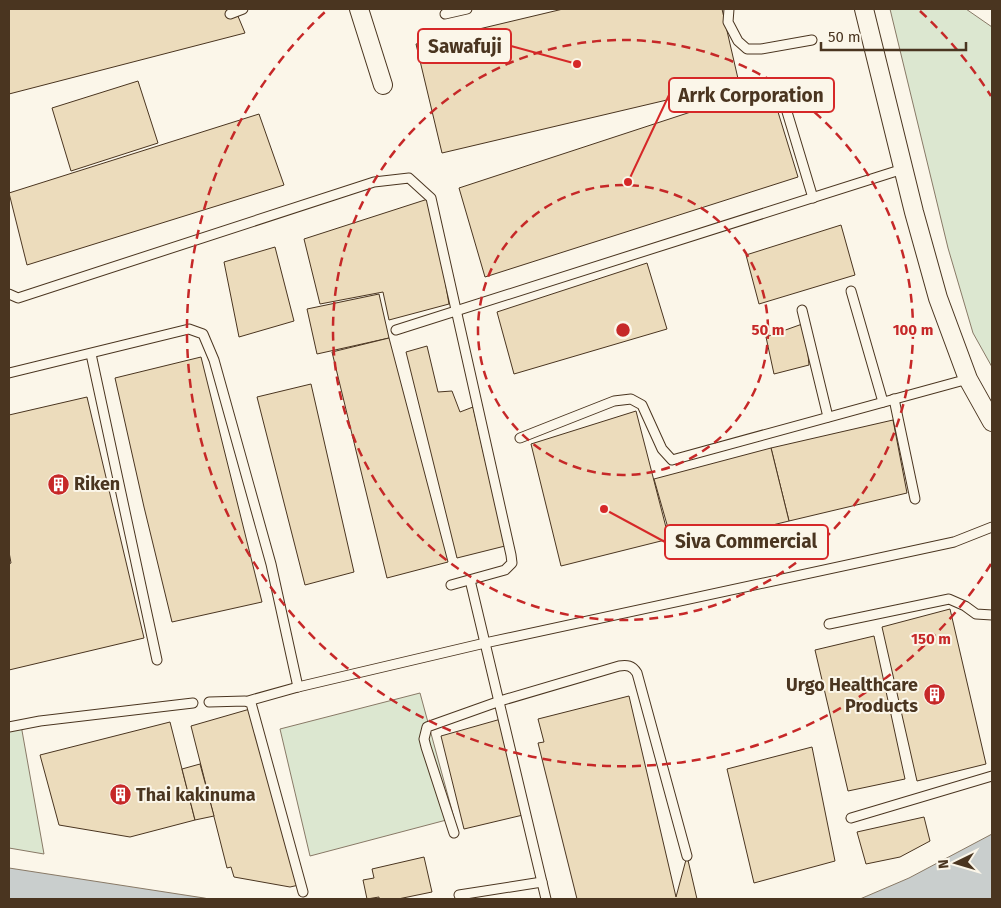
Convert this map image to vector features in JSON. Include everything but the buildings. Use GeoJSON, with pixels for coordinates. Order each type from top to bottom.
{"type":"FeatureCollection","features":[{"type":"Feature","properties":{"kind":"street"},"geometry":{"type":"LineString","coordinates":[[359,9],[384,85]]}},
{"type":"Feature","properties":{"kind":"street"},"geometry":{"type":"LineString","coordinates":[[864,9],[903,169],[938,298],[968,379],[992,422]]}},
{"type":"Feature","properties":{"kind":"lane"},"geometry":{"type":"LineString","coordinates":[[230,14],[243,9]]}},
{"type":"Feature","properties":{"kind":"lane"},"geometry":{"type":"LineString","coordinates":[[445,14],[468,9]]}},
{"type":"Feature","properties":{"kind":"lane"},"geometry":{"type":"LineString","coordinates":[[728,9],[728,22],[738,41],[747,49],[761,49],[812,40]]}},
{"type":"Feature","properties":{"kind":"lane"},"geometry":{"type":"LineString","coordinates":[[781,92],[813,198]]}},
{"type":"Feature","properties":{"kind":"lane"},"geometry":{"type":"LineString","coordinates":[[396,330],[903,169]]}},
{"type":"Feature","properties":{"kind":"lane"},"geometry":{"type":"LineString","coordinates":[[9,294],[18,298],[374,182],[410,178],[431,198],[512,563],[505,570],[451,585]]}},
{"type":"Feature","properties":{"kind":"lane"},"geometry":{"type":"LineString","coordinates":[[851,291],[883,402]]}},
{"type":"Feature","properties":{"kind":"lane"},"geometry":{"type":"LineString","coordinates":[[802,310],[828,417]]}},
{"type":"Feature","properties":{"kind":"lane"},"geometry":{"type":"LineString","coordinates":[[9,373],[189,330],[203,334],[214,360],[271,564],[298,687]]}},
{"type":"Feature","properties":{"kind":"lane"},"geometry":{"type":"LineString","coordinates":[[90,354],[157,660]]}},
{"type":"Feature","properties":{"kind":"lane"},"geometry":{"type":"LineString","coordinates":[[520,438],[614,401],[631,400],[642,405],[662,449],[672,460],[968,379]]}},
{"type":"Feature","properties":{"kind":"lane"},"geometry":{"type":"LineString","coordinates":[[894,399],[915,499]]}},
{"type":"Feature","properties":{"kind":"lane"},"geometry":{"type":"LineString","coordinates":[[209,702],[248,702],[298,687],[485,642],[954,542],[992,527]]}},
{"type":"Feature","properties":{"kind":"lane"},"geometry":{"type":"LineString","coordinates":[[470,580],[546,899]]}},
{"type":"Feature","properties":{"kind":"lane"},"geometry":{"type":"LineString","coordinates":[[829,624],[949,599],[965,606],[976,614],[992,615]]}},
{"type":"Feature","properties":{"kind":"lane"},"geometry":{"type":"LineString","coordinates":[[454,833],[426,747],[424,739],[427,727],[500,701],[627,665],[633,667],[637,673],[686,856]]}},
{"type":"Feature","properties":{"kind":"lane"},"geometry":{"type":"LineString","coordinates":[[248,702],[251,703],[303,892]]}},
{"type":"Feature","properties":{"kind":"lane"},"geometry":{"type":"LineString","coordinates":[[9,727],[40,721],[193,703]]}},
{"type":"Feature","properties":{"kind":"lane"},"geometry":{"type":"LineString","coordinates":[[851,818],[992,776]]}},
{"type":"Feature","properties":{"kind":"lane"},"geometry":{"type":"LineString","coordinates":[[459,895],[542,882]]}},
{"type":"Feature","properties":{"kind":"green space"},"geometry":{"type":"Polygon","coordinates":[[[890,9],[966,9],[992,27],[992,367],[973,333],[948,248],[890,9]]]}},
{"type":"Feature","properties":{"kind":"green space"},"geometry":{"type":"Polygon","coordinates":[[[420,693],[454,818],[310,856],[280,729],[420,693]]]}},
{"type":"Feature","properties":{"kind":"green space"},"geometry":{"type":"Polygon","coordinates":[[[21,725],[44,854],[9,848],[9,727],[21,725]]]}},
{"type":"Feature","properties":{"kind":"shaded area"},"geometry":{"type":"Polygon","coordinates":[[[992,834],[992,899],[860,899],[909,878],[992,834]]]}},
{"type":"Feature","properties":{"kind":"shaded area"},"geometry":{"type":"Polygon","coordinates":[[[9,868],[204,898],[209,899],[9,899],[9,868]]]}},
{"type":"Feature","properties":{"kind":"place","name":"Sawafuji"},"geometry":{"type":"Point","coordinates":[577,64]}},
{"type":"Feature","properties":{"kind":"place","name":"Arrk Corporation"},"geometry":{"type":"Point","coordinates":[628,182]}},
{"type":"Feature","properties":{"kind":"place","name":"Riken"},"geometry":{"type":"Point","coordinates":[58,484]}},
{"type":"Feature","properties":{"kind":"place","name":"Siva Commercial"},"geometry":{"type":"Point","coordinates":[604,509]}},
{"type":"Feature","properties":{"kind":"place","name":"Urgo Healthcare Products"},"geometry":{"type":"Point","coordinates":[934,695]}},
{"type":"Feature","properties":{"kind":"place","name":"Thai kakinuma"},"geometry":{"type":"Point","coordinates":[120,795]}}]}
